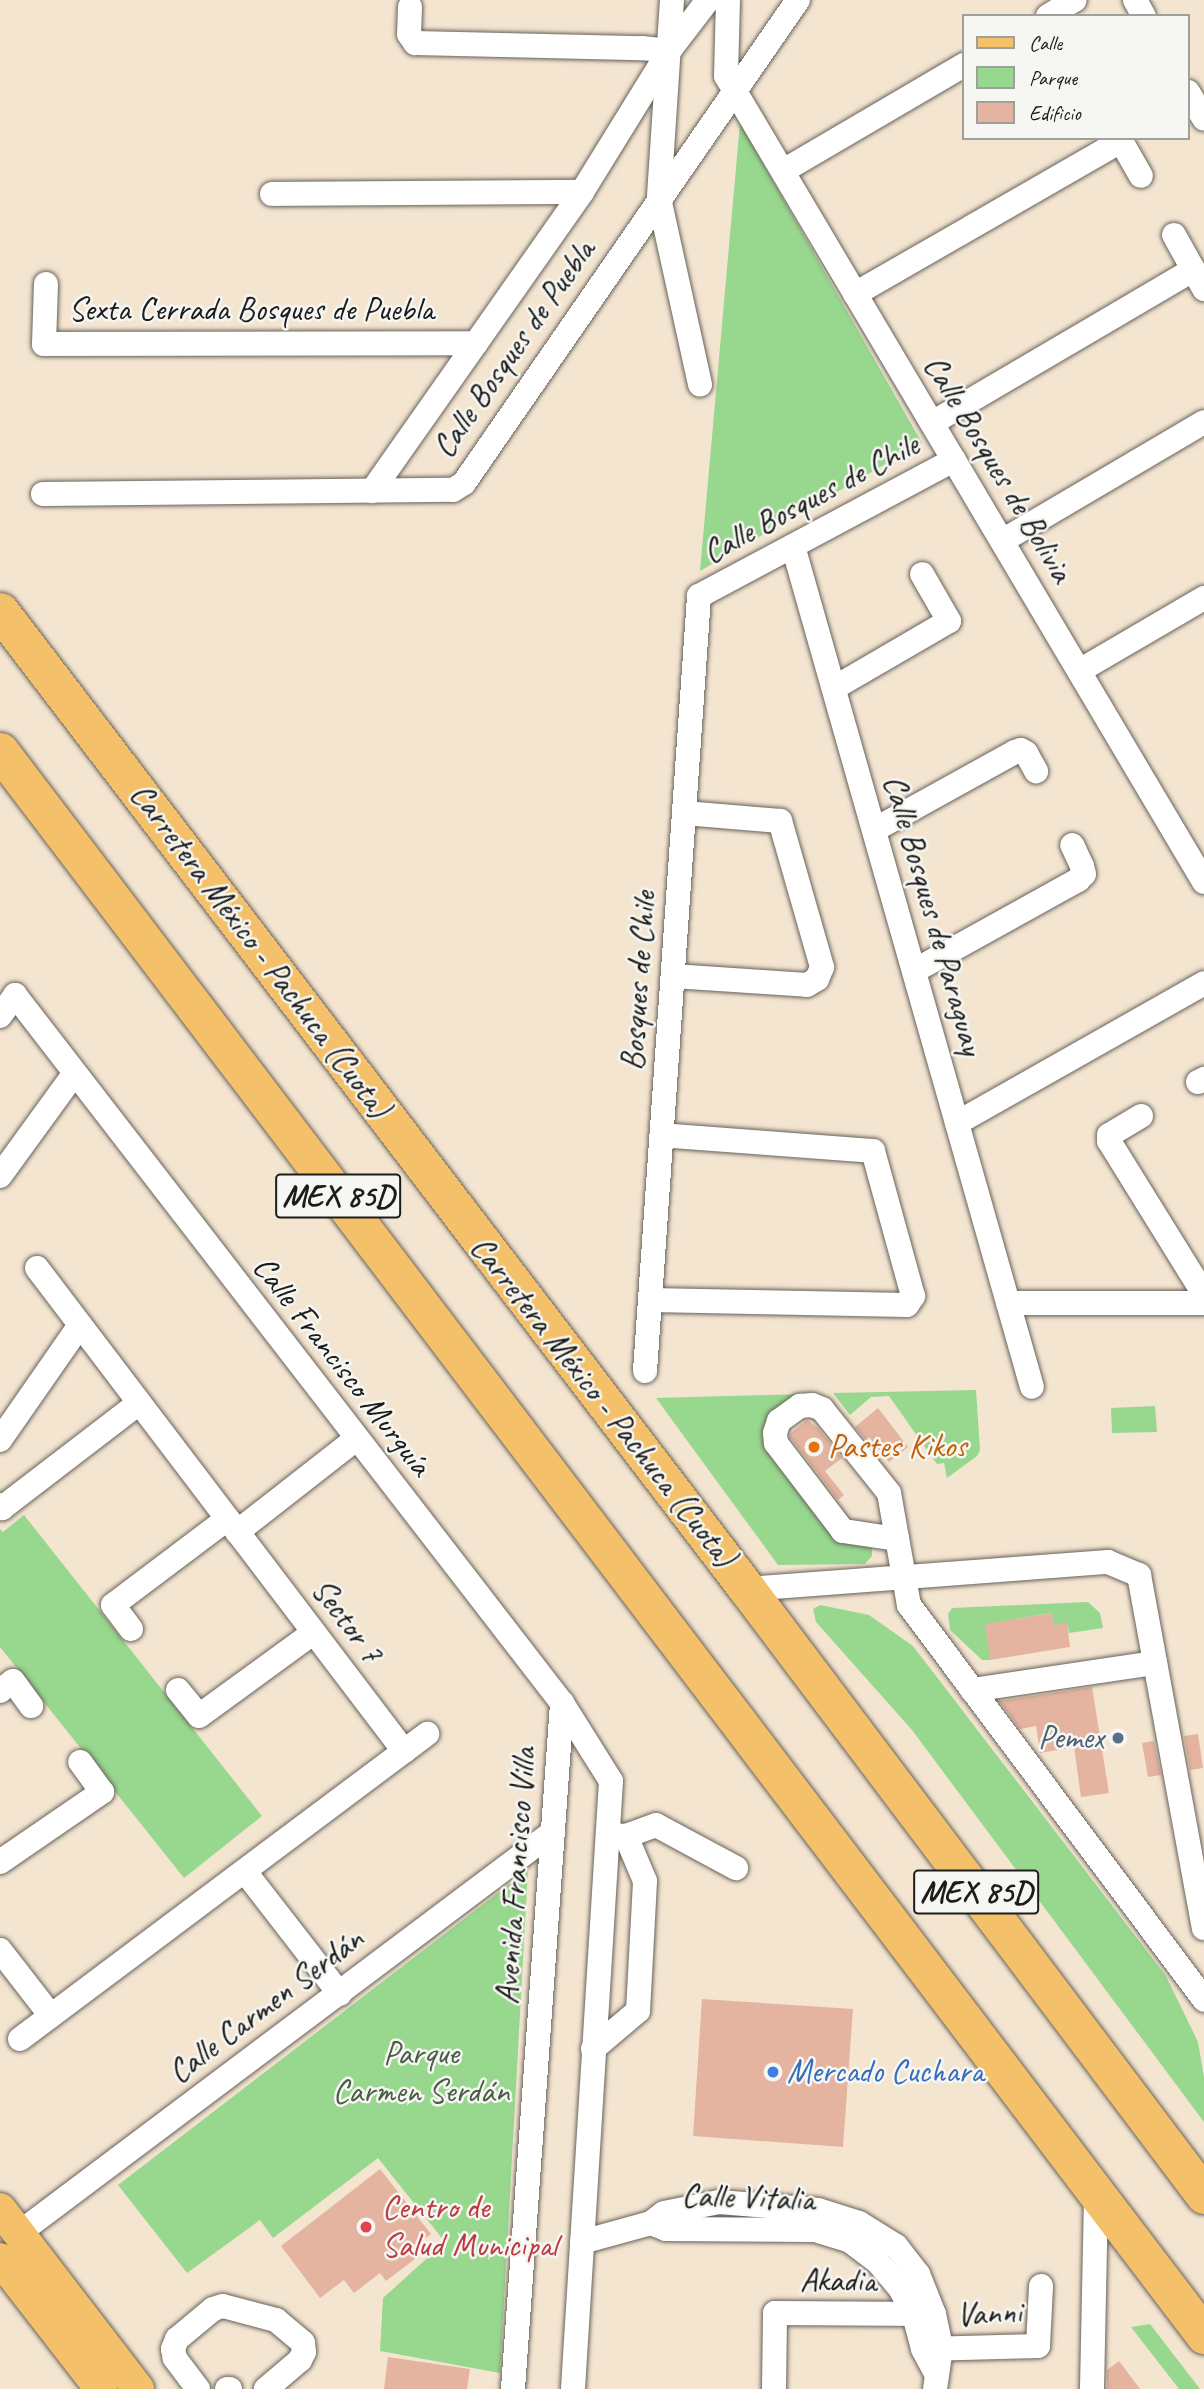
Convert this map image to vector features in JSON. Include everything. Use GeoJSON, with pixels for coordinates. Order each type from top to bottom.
{"type":"FeatureCollection","features":[{"type":"Feature","properties":{"kind":"highway","name":"Carretera México - Pachuca (Cuota)"},"geometry":{"type":"LineString","coordinates":[[0,611],[747,1589],[1204,2195]]}},
{"type":"Feature","properties":{"kind":"highway","name":"MEX 85D"},"geometry":{"type":"LineString","coordinates":[[0,751],[1204,2335]]}},
{"type":"Feature","properties":{"kind":"main road"},"geometry":{"type":"LineString","coordinates":[[9,2221],[138,2389]]}},
{"type":"Feature","properties":{"kind":"main road"},"geometry":{"type":"LineString","coordinates":[[0,2259],[102,2389]]}},
{"type":"Feature","properties":{"kind":"street"},"geometry":{"type":"LineString","coordinates":[[672,0],[659,198],[700,385]]}},
{"type":"Feature","properties":{"kind":"street","name":"Calle Bosques de Puebla"},"geometry":{"type":"LineString","coordinates":[[372,491],[582,192],[669,51],[708,0]]}},
{"type":"Feature","properties":{"kind":"street","name":"Calle Bosques de Bolivia"},"geometry":{"type":"LineString","coordinates":[[728,0],[726,76],[1204,882]]}},
{"type":"Feature","properties":{"kind":"street","name":"Calle Bosques de Puebla"},"geometry":{"type":"LineString","coordinates":[[372,491],[453,490],[464,483],[798,0]]}},
{"type":"Feature","properties":{"kind":"street"},"geometry":{"type":"LineString","coordinates":[[1051,14],[1075,0]]}},
{"type":"Feature","properties":{"kind":"street"},"geometry":{"type":"LineString","coordinates":[[410,7],[409,34],[415,43],[642,48],[669,51]]}},
{"type":"Feature","properties":{"kind":"street"},"geometry":{"type":"LineString","coordinates":[[783,171],[962,66]]}},
{"type":"Feature","properties":{"kind":"street"},"geometry":{"type":"LineString","coordinates":[[1190,96],[1204,120]]}},
{"type":"Feature","properties":{"kind":"street"},"geometry":{"type":"LineString","coordinates":[[855,294],[1121,141],[1141,176]]}},
{"type":"Feature","properties":{"kind":"street"},"geometry":{"type":"LineString","coordinates":[[272,194],[582,192]]}},
{"type":"Feature","properties":{"kind":"street"},"geometry":{"type":"LineString","coordinates":[[932,423],[1199,280],[1174,235]]}},
{"type":"Feature","properties":{"kind":"street","name":"Sexta Cerrada Bosques de Puebla"},"geometry":{"type":"LineString","coordinates":[[46,284],[44,344],[476,343]]}},
{"type":"Feature","properties":{"kind":"street"},"geometry":{"type":"LineString","coordinates":[[1002,541],[1204,422]]}},
{"type":"Feature","properties":{"kind":"street","name":"Calle Bosques de Chile"},"geometry":{"type":"LineString","coordinates":[[699,596],[954,460]]}},
{"type":"Feature","properties":{"kind":"street"},"geometry":{"type":"LineString","coordinates":[[43,494],[372,491]]}},
{"type":"Feature","properties":{"kind":"street","name":"Calle Bosques de Paraguay"},"geometry":{"type":"LineString","coordinates":[[793,546],[1032,1387]]}},
{"type":"Feature","properties":{"kind":"street"},"geometry":{"type":"LineString","coordinates":[[834,688],[949,621],[922,574]]}},
{"type":"Feature","properties":{"kind":"street","name":"Bosques de Chile"},"geometry":{"type":"LineString","coordinates":[[645,1371],[699,596]]}},
{"type":"Feature","properties":{"kind":"street"},"geometry":{"type":"LineString","coordinates":[[1079,671],[1204,598]]}},
{"type":"Feature","properties":{"kind":"street"},"geometry":{"type":"LineString","coordinates":[[874,830],[1015,751],[1020,750],[1026,754],[1036,771]]}},
{"type":"Feature","properties":{"kind":"street"},"geometry":{"type":"LineString","coordinates":[[673,976],[807,985],[817,979],[822,967],[780,821],[684,813]]}},
{"type":"Feature","properties":{"kind":"street"},"geometry":{"type":"LineString","coordinates":[[914,971],[1077,880],[1084,874],[1072,845]]}},
{"type":"Feature","properties":{"kind":"street"},"geometry":{"type":"LineString","coordinates":[[957,1123],[1204,983]]}},
{"type":"Feature","properties":{"kind":"street","name":"Calle Francisco Murguía"},"geometry":{"type":"LineString","coordinates":[[0,1016],[15,995],[562,1703],[611,1782],[616,1835]]}},
{"type":"Feature","properties":{"kind":"street"},"geometry":{"type":"LineString","coordinates":[[0,1176],[74,1074]]}},
{"type":"Feature","properties":{"kind":"street"},"geometry":{"type":"LineString","coordinates":[[1141,1116],[1109,1135],[1109,1141],[1204,1294]]}},
{"type":"Feature","properties":{"kind":"street"},"geometry":{"type":"LineString","coordinates":[[650,1300],[907,1305],[913,1296],[873,1150],[662,1135]]}},
{"type":"Feature","properties":{"kind":"street","name":"Sector 7"},"geometry":{"type":"LineString","coordinates":[[37,1269],[404,1751]]}},
{"type":"Feature","properties":{"kind":"street"},"geometry":{"type":"LineString","coordinates":[[1008,1303],[1204,1303]]}},
{"type":"Feature","properties":{"kind":"street"},"geometry":{"type":"LineString","coordinates":[[0,1440],[80,1325]]}},
{"type":"Feature","properties":{"kind":"street"},"geometry":{"type":"LineString","coordinates":[[0,1505],[2,1508],[139,1403]]}},
{"type":"Feature","properties":{"kind":"street"},"geometry":{"type":"LineString","coordinates":[[897,1539],[843,1531],[776,1443],[775,1433],[779,1421],[800,1406],[812,1405],[822,1409],[889,1493],[909,1605],[1204,2000]]}},
{"type":"Feature","properties":{"kind":"street"},"geometry":{"type":"LineString","coordinates":[[131,1629],[113,1605],[356,1439]]}},
{"type":"Feature","properties":{"kind":"street"},"geometry":{"type":"LineString","coordinates":[[747,1589],[1108,1562],[1139,1575],[1204,1928]]}},
{"type":"Feature","properties":{"kind":"street"},"geometry":{"type":"LineString","coordinates":[[178,1690],[199,1716],[314,1632]]}},
{"type":"Feature","properties":{"kind":"street"},"geometry":{"type":"LineString","coordinates":[[972,1690],[1155,1663]]}},
{"type":"Feature","properties":{"kind":"street"},"geometry":{"type":"LineString","coordinates":[[0,1691],[13,1681],[31,1706]]}},
{"type":"Feature","properties":{"kind":"street","name":"Avenida Francisco Villa"},"geometry":{"type":"LineString","coordinates":[[513,2389],[562,1703]]}},
{"type":"Feature","properties":{"kind":"street"},"geometry":{"type":"LineString","coordinates":[[20,2039],[246,1873],[427,1734]]}},
{"type":"Feature","properties":{"kind":"street"},"geometry":{"type":"LineString","coordinates":[[0,1862],[102,1792],[80,1762]]}},
{"type":"Feature","properties":{"kind":"street"},"geometry":{"type":"LineString","coordinates":[[616,1835],[656,1825],[736,1868]]}},
{"type":"Feature","properties":{"kind":"street","name":"Calle Carmen Serdán"},"geometry":{"type":"LineString","coordinates":[[9,2221],[340,1994],[553,1832]]}},
{"type":"Feature","properties":{"kind":"street"},"geometry":{"type":"LineString","coordinates":[[573,2389],[593,2049],[616,1835]]}},
{"type":"Feature","properties":{"kind":"street"},"geometry":{"type":"LineString","coordinates":[[593,2049],[638,2011],[645,1881],[616,1835]]}},
{"type":"Feature","properties":{"kind":"street"},"geometry":{"type":"LineString","coordinates":[[246,1873],[340,1994]]}},
{"type":"Feature","properties":{"kind":"street"},"geometry":{"type":"LineString","coordinates":[[0,1950],[51,2016]]}},
{"type":"Feature","properties":{"kind":"street"},"geometry":{"type":"LineString","coordinates":[[1092,2389],[1096,2192]]}},
{"type":"Feature","properties":{"kind":"street","name":"Calle Vitalia"},"geometry":{"type":"LineString","coordinates":[[582,2242],[651,2223],[664,2213],[719,2202],[817,2220],[859,2223],[896,2246],[918,2274],[933,2365]]}},
{"type":"Feature","properties":{"kind":"street","name":"Vanni"},"geometry":{"type":"LineString","coordinates":[[933,2365],[1038,2346],[1041,2286]]}},
{"type":"Feature","properties":{"kind":"street"},"geometry":{"type":"LineString","coordinates":[[198,2389],[175,2358],[173,2350],[177,2339],[213,2309],[223,2306],[276,2320],[303,2343],[304,2352],[300,2360],[266,2389]]}},
{"type":"Feature","properties":{"kind":"street","name":"Akadia"},"geometry":{"type":"LineString","coordinates":[[774,2389],[775,2313],[924,2315]]}},
{"type":"Feature","properties":{"kind":"green space"},"geometry":{"type":"Polygon","coordinates":[[[740,123],[922,443],[700,571],[740,123]]]}},
{"type":"Feature","properties":{"kind":"green space"},"geometry":{"type":"Polygon","coordinates":[[[976,1390],[980,1450],[977,1456],[947,1478],[944,1463],[937,1464],[889,1396],[871,1397],[850,1415],[833,1393],[976,1390]]]}},
{"type":"Feature","properties":{"kind":"green space"},"geometry":{"type":"Polygon","coordinates":[[[805,1394],[773,1419],[872,1548],[872,1556],[865,1564],[778,1565],[656,1398],[805,1394]]]}},
{"type":"Feature","properties":{"kind":"green space"},"geometry":{"type":"Polygon","coordinates":[[[1155,1406],[1157,1432],[1112,1433],[1111,1408],[1155,1406]]]}},
{"type":"Feature","properties":{"kind":"green space"},"geometry":{"type":"Polygon","coordinates":[[[24,1515],[262,1816],[184,1878],[0,1647],[0,1529],[3,1532],[24,1515]]]}},
{"type":"Feature","properties":{"kind":"green space"},"geometry":{"type":"Polygon","coordinates":[[[1088,1602],[1100,1613],[1103,1628],[1069,1633],[1067,1623],[1054,1625],[1051,1613],[1010,1620],[990,1660],[982,1660],[950,1630],[948,1614],[952,1608],[1088,1602]]]}},
{"type":"Feature","properties":{"kind":"green space"},"geometry":{"type":"Polygon","coordinates":[[[820,1605],[869,1615],[913,1646],[1166,1976],[1198,2042],[1204,2078],[1204,2122],[912,1730],[816,1622],[813,1609],[820,1605]]]}},
{"type":"Feature","properties":{"kind":"green space","name":"Parque Carmen Serdán"},"geometry":{"type":"Polygon","coordinates":[[[528,1870],[500,2373],[380,2351],[383,2298],[445,2242],[378,2158],[273,2238],[260,2220],[187,2273],[118,2185],[528,1870]]]}},
{"type":"Feature","properties":{"kind":"green space"},"geometry":{"type":"Polygon","coordinates":[[[1150,2324],[1200,2389],[1179,2389],[1131,2327],[1150,2324]]]}},
{"type":"Feature","properties":{"kind":"building"},"geometry":{"type":"Polygon","coordinates":[[[878,1408],[908,1447],[889,1462],[869,1437],[866,1440],[855,1427],[878,1408]]]}},
{"type":"Feature","properties":{"kind":"building","name":"Pastes Kikos"},"geometry":{"type":"Polygon","coordinates":[[[807,1420],[818,1428],[842,1458],[825,1471],[844,1495],[838,1500],[790,1437],[791,1433],[807,1420]]]}},
{"type":"Feature","properties":{"kind":"building"},"geometry":{"type":"Polygon","coordinates":[[[1052,1613],[1054,1625],[1067,1622],[1070,1647],[990,1660],[985,1624],[1052,1613]]]}},
{"type":"Feature","properties":{"kind":"building"},"geometry":{"type":"Polygon","coordinates":[[[1092,1687],[1109,1793],[1081,1797],[1074,1747],[1040,1753],[1036,1726],[1020,1729],[999,1701],[1092,1687]]]}},
{"type":"Feature","properties":{"kind":"building"},"geometry":{"type":"Polygon","coordinates":[[[1198,1734],[1203,1768],[1190,1770],[1184,1736],[1198,1734]]]}},
{"type":"Feature","properties":{"kind":"building"},"geometry":{"type":"Polygon","coordinates":[[[1154,1741],[1161,1775],[1148,1777],[1142,1743],[1154,1741]]]}},
{"type":"Feature","properties":{"kind":"building","name":"Mercado Cuchara"},"geometry":{"type":"Polygon","coordinates":[[[702,1999],[853,2009],[843,2147],[693,2136],[702,1999]]]}},
{"type":"Feature","properties":{"kind":"building","name":"Centro de Salud Municipal"},"geometry":{"type":"Polygon","coordinates":[[[380,2169],[431,2234],[409,2251],[415,2259],[386,2281],[380,2273],[354,2293],[344,2280],[320,2298],[281,2246],[380,2169]]]}},
{"type":"Feature","properties":{"kind":"building"},"geometry":{"type":"Polygon","coordinates":[[[388,2357],[470,2369],[467,2389],[384,2389],[388,2357]]]}},
{"type":"Feature","properties":{"kind":"building"},"geometry":{"type":"Polygon","coordinates":[[[1119,2361],[1140,2389],[1107,2389],[1107,2370],[1119,2361]]]}},
{"type":"Feature","properties":{"kind":"place","name":"Pastes Kikos"},"geometry":{"type":"Point","coordinates":[814,1447]}},
{"type":"Feature","properties":{"kind":"place","name":"Pemex"},"geometry":{"type":"Point","coordinates":[1118,1738]}},
{"type":"Feature","properties":{"kind":"place","name":"Mercado Cuchara"},"geometry":{"type":"Point","coordinates":[773,2072]}},
{"type":"Feature","properties":{"kind":"place","name":"Centro de Salud Municipal"},"geometry":{"type":"Point","coordinates":[366,2227]}}]}
